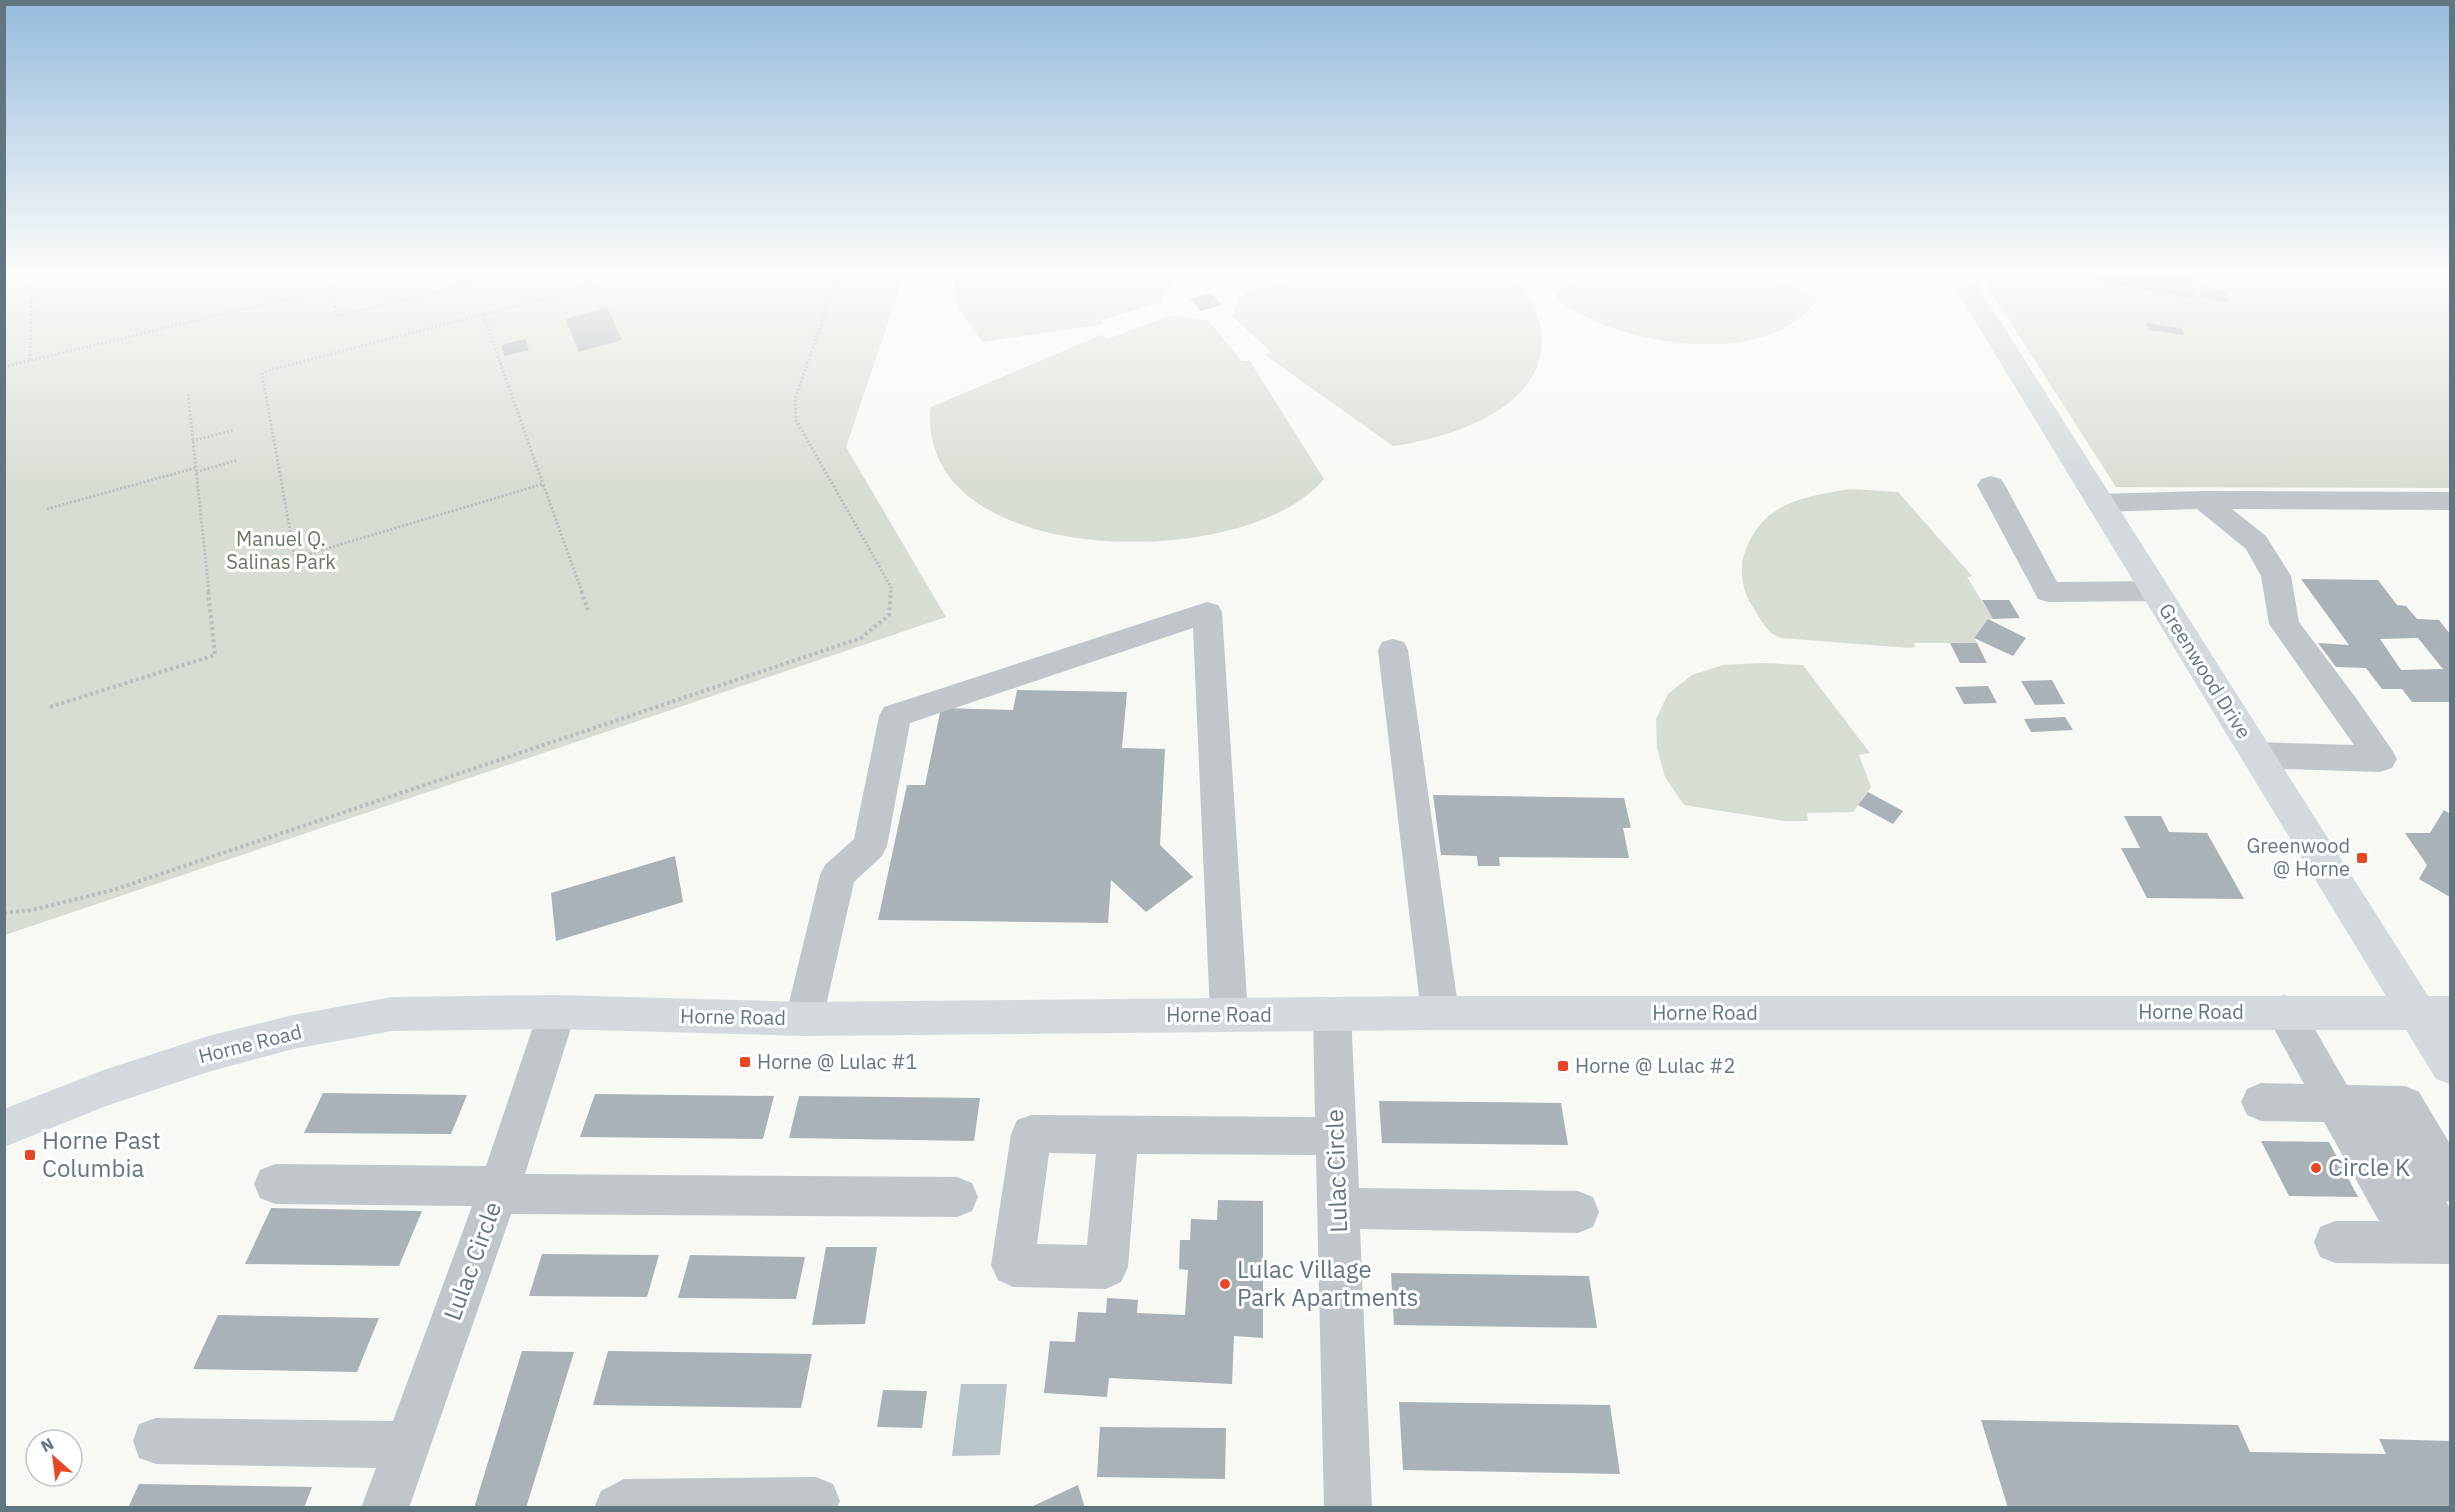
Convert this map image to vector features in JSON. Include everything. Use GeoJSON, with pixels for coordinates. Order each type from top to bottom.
{"type":"FeatureCollection","features":[{"type":"Feature","properties":{"kind":"main road","name":"Greenwood Drive"},"geometry":{"type":"LineString","coordinates":[[2003,346],[2257,754],[2434,1013],[2451,1066]]}},
{"type":"Feature","properties":{"kind":"main road","name":"Horne Road"},"geometry":{"type":"LineString","coordinates":[[4,1128],[101,1089],[208,1054],[293,1032],[392,1014],[557,1012],[804,1019],[1440,1013],[2434,1013]]}},
{"type":"Feature","properties":{"kind":"street"},"geometry":{"type":"LineString","coordinates":[[1991,485],[2048,592],[2155,591]]}},
{"type":"Feature","properties":{"kind":"street"},"geometry":{"type":"LineString","coordinates":[[2203,500],[2256,543],[2276,576],[2284,624],[2345,706],[2379,759],[2257,754]]}},
{"type":"Feature","properties":{"kind":"street"},"geometry":{"type":"LineString","coordinates":[[2100,502],[2451,501]]}},
{"type":"Feature","properties":{"kind":"street"},"geometry":{"type":"LineString","coordinates":[[804,1019],[838,875],[870,846],[895,716],[1207,612],[1229,1014]]}},
{"type":"Feature","properties":{"kind":"street"},"geometry":{"type":"LineString","coordinates":[[1393,650],[1440,1013]]}},
{"type":"Feature","properties":{"kind":"street","name":"Lulac Circle"},"geometry":{"type":"LineString","coordinates":[[385,1508],[498,1190],[557,1012]]}},
{"type":"Feature","properties":{"kind":"street"},"geometry":{"type":"LineString","coordinates":[[2284,1012],[2351,1104],[2437,1243]]}},
{"type":"Feature","properties":{"kind":"street","name":"Lulac Circle"},"geometry":{"type":"LineString","coordinates":[[1332,1014],[1348,1508]]}},
{"type":"Feature","properties":{"kind":"street"},"geometry":{"type":"LineString","coordinates":[[2262,1102],[2405,1105],[2451,1182]]}},
{"type":"Feature","properties":{"kind":"street"},"geometry":{"type":"LineString","coordinates":[[1118,1136],[1336,1136]]}},
{"type":"Feature","properties":{"kind":"street"},"geometry":{"type":"LineString","coordinates":[[275,1184],[957,1197]]}},
{"type":"Feature","properties":{"kind":"street"},"geometry":{"type":"LineString","coordinates":[[1338,1208],[1578,1212]]}},
{"type":"Feature","properties":{"kind":"street"},"geometry":{"type":"LineString","coordinates":[[2335,1242],[2437,1243]]}},
{"type":"Feature","properties":{"kind":"street"},"geometry":{"type":"LineString","coordinates":[[156,1442],[407,1445]]}},
{"type":"Feature","properties":{"kind":"street"},"geometry":{"type":"LineString","coordinates":[[618,1508],[624,1503],[816,1501]]}},
{"type":"Feature","properties":{"kind":"path"},"geometry":{"type":"LineString","coordinates":[[30,346],[30,360]]}},
{"type":"Feature","properties":{"kind":"path"},"geometry":{"type":"LineString","coordinates":[[4,367],[90,346]]}},
{"type":"Feature","properties":{"kind":"path"},"geometry":{"type":"LineString","coordinates":[[363,346],[262,374],[296,558],[543,484]]}},
{"type":"Feature","properties":{"kind":"path"},"geometry":{"type":"LineString","coordinates":[[494,346],[588,610]]}},
{"type":"Feature","properties":{"kind":"path"},"geometry":{"type":"LineString","coordinates":[[4,913],[32,910],[112,890],[861,638],[889,615],[891,587],[796,420],[795,399],[814,346]]}},
{"type":"Feature","properties":{"kind":"path"},"geometry":{"type":"LineString","coordinates":[[50,707],[215,655],[188,394]]}},
{"type":"Feature","properties":{"kind":"path"},"geometry":{"type":"LineString","coordinates":[[192,441],[234,430]]}},
{"type":"Feature","properties":{"kind":"path"},"geometry":{"type":"LineString","coordinates":[[47,509],[238,460]]}},
{"type":"Feature","properties":{"kind":"green space","name":"Manuel Q. Salinas Park"},"geometry":{"type":"Polygon","coordinates":[[[4,346],[880,346],[846,447],[946,617],[5,935],[4,346]]]}},
{"type":"Feature","properties":{"kind":"green space"},"geometry":{"type":"Polygon","coordinates":[[[1076,346],[1229,346],[1242,361],[1250,361],[1324,479],[1289,507],[1239,528],[1181,539],[1119,542],[1058,535],[1004,518],[962,490],[936,452],[930,430],[931,407],[1076,346]]]}},
{"type":"Feature","properties":{"kind":"green space"},"geometry":{"type":"Polygon","coordinates":[[[1264,346],[1540,346],[1540,357],[1530,380],[1514,399],[1492,414],[1442,435],[1393,446],[1265,355],[1271,352],[1264,346]]]}},
{"type":"Feature","properties":{"kind":"green space"},"geometry":{"type":"Polygon","coordinates":[[[2025,346],[2450,346],[2450,488],[2116,487],[2025,346]]]}},
{"type":"Feature","properties":{"kind":"green space"},"geometry":{"type":"Polygon","coordinates":[[[1850,489],[1898,492],[1972,576],[1967,577],[1993,619],[1988,620],[1974,637],[1977,643],[1914,643],[1915,647],[1910,648],[1781,638],[1767,628],[1748,599],[1743,580],[1744,555],[1751,538],[1772,513],[1785,506],[1815,495],[1850,489]]]}},
{"type":"Feature","properties":{"kind":"green space"},"geometry":{"type":"Polygon","coordinates":[[[1763,663],[1803,665],[1870,753],[1859,755],[1871,787],[1853,812],[1807,813],[1808,821],[1784,821],[1684,805],[1665,777],[1657,748],[1656,719],[1668,694],[1692,675],[1723,665],[1763,663]]]}},
{"type":"Feature","properties":{"kind":"shaded area"},"geometry":{"type":"Polygon","coordinates":[[[961,1384],[1007,1384],[1000,1455],[952,1456],[961,1384]]]}},
{"type":"Feature","properties":{"kind":"building"},"geometry":{"type":"Polygon","coordinates":[[[501,346],[527,346],[529,350],[505,356],[501,346]]]}},
{"type":"Feature","properties":{"kind":"building"},"geometry":{"type":"Polygon","coordinates":[[[576,346],[602,346],[579,352],[576,346]]]}},
{"type":"Feature","properties":{"kind":"building"},"geometry":{"type":"Polygon","coordinates":[[[2301,579],[2378,580],[2397,605],[2406,606],[2417,619],[2439,620],[2450,634],[2450,702],[2412,702],[2402,689],[2382,689],[2366,668],[2336,667],[2318,643],[2349,645],[2301,579]],[[2418,638],[2380,639],[2401,670],[2443,669],[2418,638]]]}},
{"type":"Feature","properties":{"kind":"building"},"geometry":{"type":"Polygon","coordinates":[[[1982,600],[2009,600],[2020,618],[1993,619],[1982,600]]]}},
{"type":"Feature","properties":{"kind":"building"},"geometry":{"type":"Polygon","coordinates":[[[1988,619],[2026,638],[2013,656],[1974,638],[1988,619]]]}},
{"type":"Feature","properties":{"kind":"building"},"geometry":{"type":"Polygon","coordinates":[[[1950,643],[1977,643],[1987,663],[1960,663],[1950,643]]]}},
{"type":"Feature","properties":{"kind":"building"},"geometry":{"type":"Polygon","coordinates":[[[2052,680],[2065,704],[2035,705],[2021,681],[2052,680]]]}},
{"type":"Feature","properties":{"kind":"building"},"geometry":{"type":"Polygon","coordinates":[[[1988,686],[1997,703],[1964,704],[1955,687],[1988,686]]]}},
{"type":"Feature","properties":{"kind":"building"},"geometry":{"type":"Polygon","coordinates":[[[1017,690],[1127,692],[1122,748],[1165,749],[1160,845],[1193,877],[1146,912],[1111,880],[1108,923],[878,920],[907,785],[925,785],[941,708],[1013,710],[1017,690]]]}},
{"type":"Feature","properties":{"kind":"building"},"geometry":{"type":"Polygon","coordinates":[[[2065,717],[2073,730],[2031,732],[2024,719],[2065,717]]]}},
{"type":"Feature","properties":{"kind":"building"},"geometry":{"type":"Polygon","coordinates":[[[1868,792],[1903,811],[1893,824],[1858,805],[1868,792]]]}},
{"type":"Feature","properties":{"kind":"building"},"geometry":{"type":"Polygon","coordinates":[[[1433,795],[1624,798],[1631,828],[1623,828],[1629,858],[1499,857],[1500,866],[1478,866],[1477,856],[1441,855],[1433,795]]]}},
{"type":"Feature","properties":{"kind":"building"},"geometry":{"type":"Polygon","coordinates":[[[2444,810],[2450,814],[2450,897],[2419,879],[2427,865],[2405,833],[2430,833],[2444,810]]]}},
{"type":"Feature","properties":{"kind":"building"},"geometry":{"type":"Polygon","coordinates":[[[2124,816],[2161,816],[2169,832],[2207,833],[2244,899],[2147,898],[2121,848],[2140,848],[2124,816]]]}},
{"type":"Feature","properties":{"kind":"building"},"geometry":{"type":"Polygon","coordinates":[[[675,856],[683,902],[556,941],[551,893],[675,856]]]}},
{"type":"Feature","properties":{"kind":"building"},"geometry":{"type":"Polygon","coordinates":[[[323,1093],[467,1095],[451,1134],[304,1133],[323,1093]]]}},
{"type":"Feature","properties":{"kind":"building"},"geometry":{"type":"Polygon","coordinates":[[[595,1094],[774,1096],[763,1139],[580,1137],[595,1094]]]}},
{"type":"Feature","properties":{"kind":"building"},"geometry":{"type":"Polygon","coordinates":[[[799,1096],[980,1098],[974,1141],[789,1138],[799,1096]]]}},
{"type":"Feature","properties":{"kind":"building"},"geometry":{"type":"Polygon","coordinates":[[[1379,1101],[1561,1103],[1568,1145],[1382,1143],[1379,1101]]]}},
{"type":"Feature","properties":{"kind":"building"},"geometry":{"type":"Polygon","coordinates":[[[2261,1141],[2329,1142],[2358,1197],[2289,1196],[2261,1141]]]}},
{"type":"Feature","properties":{"kind":"building","name":"Lulac Village Park Apartments"},"geometry":{"type":"Polygon","coordinates":[[[1218,1200],[1263,1201],[1263,1338],[1234,1336],[1232,1384],[1109,1378],[1107,1397],[1044,1393],[1050,1341],[1075,1342],[1078,1312],[1106,1313],[1107,1298],[1138,1300],[1137,1313],[1185,1315],[1188,1270],[1179,1269],[1180,1240],[1190,1240],[1191,1219],[1217,1220],[1218,1200]]]}},
{"type":"Feature","properties":{"kind":"building"},"geometry":{"type":"Polygon","coordinates":[[[271,1208],[422,1211],[399,1266],[245,1264],[271,1208]]]}},
{"type":"Feature","properties":{"kind":"building"},"geometry":{"type":"Polygon","coordinates":[[[826,1247],[877,1247],[865,1324],[812,1325],[826,1247]]]}},
{"type":"Feature","properties":{"kind":"building"},"geometry":{"type":"Polygon","coordinates":[[[542,1254],[659,1255],[647,1297],[529,1296],[542,1254]]]}},
{"type":"Feature","properties":{"kind":"building"},"geometry":{"type":"Polygon","coordinates":[[[690,1255],[805,1257],[796,1299],[678,1298],[690,1255]]]}},
{"type":"Feature","properties":{"kind":"building"},"geometry":{"type":"Polygon","coordinates":[[[1391,1273],[1589,1276],[1597,1328],[1394,1325],[1391,1273]]]}},
{"type":"Feature","properties":{"kind":"building"},"geometry":{"type":"Polygon","coordinates":[[[218,1315],[379,1318],[357,1372],[193,1369],[218,1315]]]}},
{"type":"Feature","properties":{"kind":"building"},"geometry":{"type":"Polygon","coordinates":[[[522,1351],[574,1352],[526,1508],[474,1508],[522,1351]]]}},
{"type":"Feature","properties":{"kind":"building"},"geometry":{"type":"Polygon","coordinates":[[[608,1351],[812,1354],[801,1408],[593,1405],[608,1351]]]}},
{"type":"Feature","properties":{"kind":"building"},"geometry":{"type":"Polygon","coordinates":[[[883,1390],[927,1391],[922,1428],[877,1427],[883,1390]]]}},
{"type":"Feature","properties":{"kind":"building"},"geometry":{"type":"Polygon","coordinates":[[[1399,1402],[1610,1405],[1620,1474],[1403,1470],[1399,1402]]]}},
{"type":"Feature","properties":{"kind":"building"},"geometry":{"type":"Polygon","coordinates":[[[1981,1420],[2238,1425],[2250,1452],[2386,1454],[2379,1439],[2450,1441],[2450,1508],[2008,1508],[1981,1420]]]}},
{"type":"Feature","properties":{"kind":"building"},"geometry":{"type":"Polygon","coordinates":[[[1100,1427],[1226,1428],[1225,1479],[1097,1477],[1100,1427]]]}},
{"type":"Feature","properties":{"kind":"building"},"geometry":{"type":"Polygon","coordinates":[[[139,1484],[312,1487],[304,1508],[128,1508],[139,1484]]]}},
{"type":"Feature","properties":{"kind":"building"},"geometry":{"type":"Polygon","coordinates":[[[1078,1485],[1085,1508],[1029,1508],[1078,1485]]]}},
{"type":"Feature","properties":{"kind":"place","name":"Greenwood @ Horne"},"geometry":{"type":"Point","coordinates":[2362,858]}},
{"type":"Feature","properties":{"kind":"place","name":"Horne @ Lulac #1"},"geometry":{"type":"Point","coordinates":[745,1062]}},
{"type":"Feature","properties":{"kind":"place","name":"Horne @ Lulac #2"},"geometry":{"type":"Point","coordinates":[1563,1066]}},
{"type":"Feature","properties":{"kind":"place","name":"Horne Past Columbia"},"geometry":{"type":"Point","coordinates":[30,1155]}},
{"type":"Feature","properties":{"kind":"place","name":"Circle K"},"geometry":{"type":"Point","coordinates":[2316,1168]}},
{"type":"Feature","properties":{"kind":"place","name":"Lulac Village Park Apartments"},"geometry":{"type":"Point","coordinates":[1225,1284]}}]}
